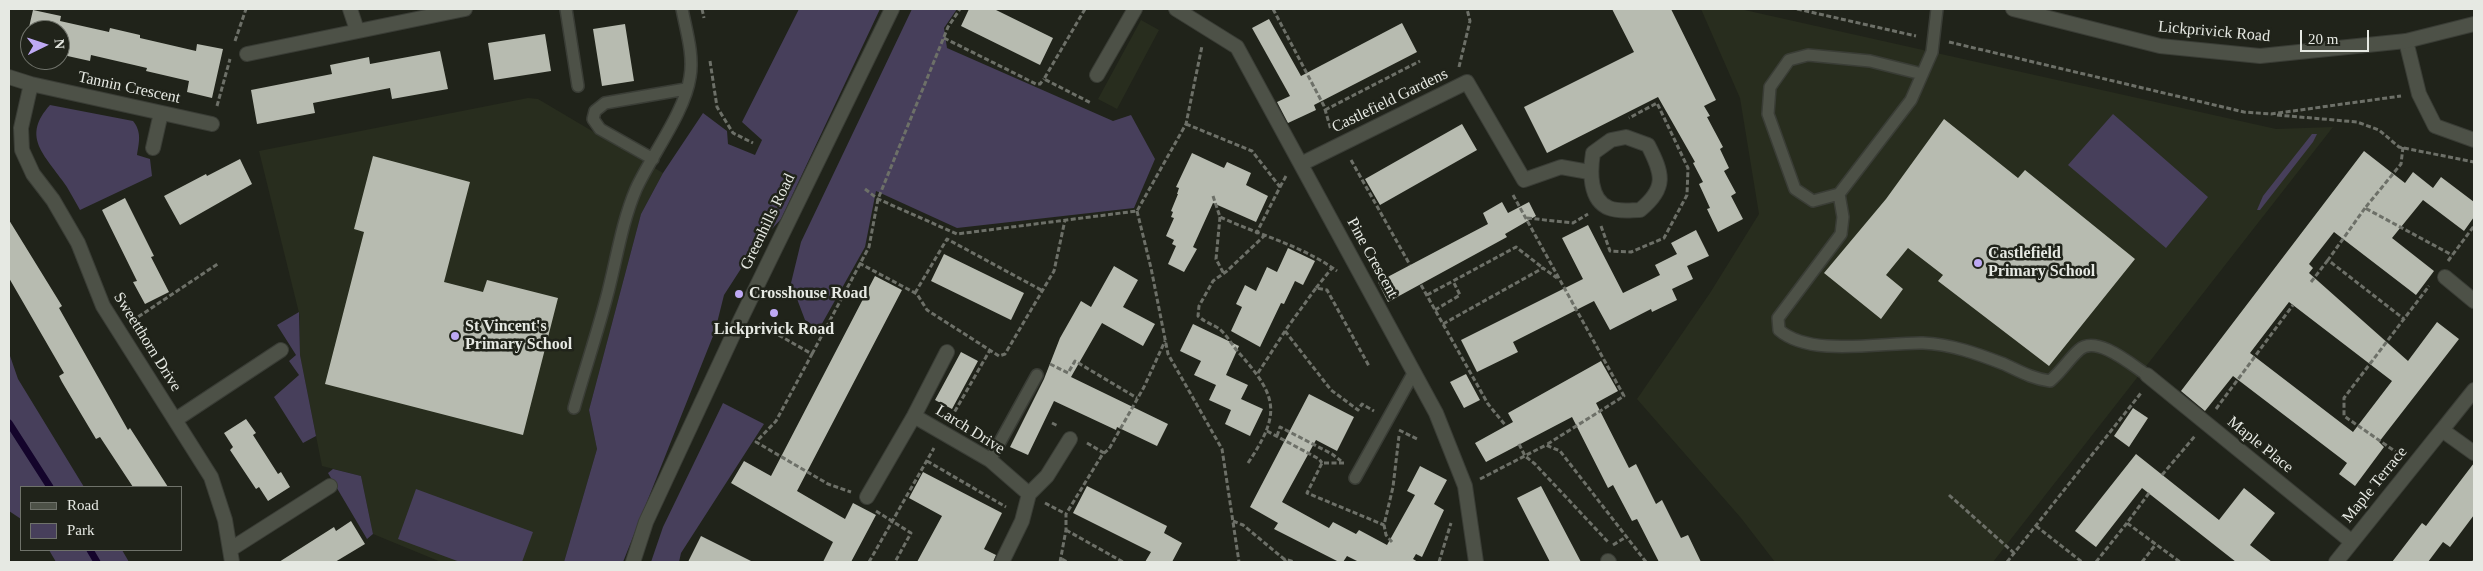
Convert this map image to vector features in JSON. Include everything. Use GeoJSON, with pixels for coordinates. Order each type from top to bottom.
{"type":"FeatureCollection","features":[{"type":"Feature","properties":{"kind":"street"},"geometry":{"type":"LineString","coordinates":[[350,9],[357,30]]}},
{"type":"Feature","properties":{"kind":"street"},"geometry":{"type":"LineString","coordinates":[[247,54],[465,9]]}},
{"type":"Feature","properties":{"kind":"street","name":"Greenhills Road"},"geometry":{"type":"LineString","coordinates":[[633,562],[646,522],[743,316],[892,9]]}},
{"type":"Feature","properties":{"kind":"street"},"geometry":{"type":"LineString","coordinates":[[1097,75],[1135,9]]}},
{"type":"Feature","properties":{"kind":"street","name":"Pine Crescent"},"geometry":{"type":"LineString","coordinates":[[1176,9],[1237,47],[1414,372],[1436,413],[1466,486],[1476,562]]}},
{"type":"Feature","properties":{"kind":"street","name":"Lickprivick Road"},"geometry":{"type":"LineString","coordinates":[[2013,9],[2160,46],[2260,56],[2406,41],[2474,24]]}},
{"type":"Feature","properties":{"kind":"street"},"geometry":{"type":"LineString","coordinates":[[2406,41],[2419,94],[2435,126],[2474,140]]}},
{"type":"Feature","properties":{"kind":"street","name":"Tannin Crescent"},"geometry":{"type":"LineString","coordinates":[[9,77],[31,84],[212,124]]}},
{"type":"Feature","properties":{"kind":"street","name":"Castlefield Gardens"},"geometry":{"type":"LineString","coordinates":[[1301,164],[1467,82],[1524,180],[1561,167],[1589,172]]}},
{"type":"Feature","properties":{"kind":"street","name":"Sweetthorn Drive"},"geometry":{"type":"LineString","coordinates":[[31,84],[22,128],[22,150],[33,174],[54,200],[78,243],[103,306],[211,477],[225,520],[231,556]]}},
{"type":"Feature","properties":{"kind":"street"},"geometry":{"type":"LineString","coordinates":[[153,148],[161,114]]}},
{"type":"Feature","properties":{"kind":"street"},"geometry":{"type":"LineString","coordinates":[[1621,138],[1648,145],[1658,164],[1661,186],[1654,199],[1640,210],[1610,209],[1602,204],[1598,200],[1589,172],[1592,153],[1611,140],[1621,138]]}},
{"type":"Feature","properties":{"kind":"street"},"geometry":{"type":"LineString","coordinates":[[2441,275],[2474,301]]}},
{"type":"Feature","properties":{"kind":"street"},"geometry":{"type":"LineString","coordinates":[[175,420],[281,350]]}},
{"type":"Feature","properties":{"kind":"street","name":"Larch Drive"},"geometry":{"type":"LineString","coordinates":[[867,497],[914,416],[947,352]]}},
{"type":"Feature","properties":{"kind":"street","name":"Maple Place"},"geometry":{"type":"LineString","coordinates":[[2149,377],[2352,542]]}},
{"type":"Feature","properties":{"kind":"street","name":"Maple Terrace"},"geometry":{"type":"LineString","coordinates":[[2336,562],[2474,390]]}},
{"type":"Feature","properties":{"kind":"street","name":"Larch Drive"},"geometry":{"type":"LineString","coordinates":[[914,416],[990,460],[1029,494]]}},
{"type":"Feature","properties":{"kind":"street"},"geometry":{"type":"LineString","coordinates":[[2442,430],[2474,453]]}},
{"type":"Feature","properties":{"kind":"street"},"geometry":{"type":"LineString","coordinates":[[1002,562],[1022,521],[1029,494],[1047,476],[1070,439]]}},
{"type":"Feature","properties":{"kind":"street"},"geometry":{"type":"LineString","coordinates":[[231,556],[330,486]]}},
{"type":"Feature","properties":{"kind":"lane"},"geometry":{"type":"LineString","coordinates":[[566,9],[578,86]]}},
{"type":"Feature","properties":{"kind":"lane"},"geometry":{"type":"LineString","coordinates":[[574,408],[609,290],[619,240],[636,189],[683,101],[691,76],[682,9]]}},
{"type":"Feature","properties":{"kind":"lane"},"geometry":{"type":"LineString","coordinates":[[1922,74],[1870,61],[1808,55],[1789,60],[1770,87],[1768,114],[1795,189],[1813,201],[1839,194],[1911,100],[1932,52],[1937,9]]}},
{"type":"Feature","properties":{"kind":"lane"},"geometry":{"type":"LineString","coordinates":[[652,159],[600,128],[593,119],[595,111],[605,103],[686,89]]}},
{"type":"Feature","properties":{"kind":"lane"},"geometry":{"type":"LineString","coordinates":[[1839,194],[1843,217],[1841,234],[1778,318],[1779,330],[1787,337],[1836,347],[1925,343],[1968,350],[2037,380],[2050,381],[2064,370],[2080,348],[2091,345],[2105,347],[2149,377]]}},
{"type":"Feature","properties":{"kind":"lane"},"geometry":{"type":"LineString","coordinates":[[1357,474],[1414,372]]}},
{"type":"Feature","properties":{"kind":"lane"},"geometry":{"type":"LineString","coordinates":[[990,460],[1037,375]]}},
{"type":"Feature","properties":{"kind":"path"},"geometry":{"type":"LineString","coordinates":[[233,46],[246,9]]}},
{"type":"Feature","properties":{"kind":"path"},"geometry":{"type":"LineString","coordinates":[[702,9],[705,28]]}},
{"type":"Feature","properties":{"kind":"path"},"geometry":{"type":"LineString","coordinates":[[867,497],[828,484],[756,442],[776,421],[869,248],[878,199],[944,38],[960,9]]}},
{"type":"Feature","properties":{"kind":"path"},"geometry":{"type":"LineString","coordinates":[[944,38],[1036,84],[1040,84],[1085,9]]}},
{"type":"Feature","properties":{"kind":"path"},"geometry":{"type":"LineString","coordinates":[[1273,9],[1325,110],[1339,146],[1410,265]]}},
{"type":"Feature","properties":{"kind":"path"},"geometry":{"type":"LineString","coordinates":[[1454,88],[1470,22],[1466,9]]}},
{"type":"Feature","properties":{"kind":"path"},"geometry":{"type":"LineString","coordinates":[[1796,9],[1913,36],[1933,37],[1973,49],[2235,110],[2357,122],[2379,130],[2402,147],[2474,162]]}},
{"type":"Feature","properties":{"kind":"path"},"geometry":{"type":"LineString","coordinates":[[1206,27],[1186,124],[1137,211],[1168,354],[1222,449],[1239,562]]}},
{"type":"Feature","properties":{"kind":"path"},"geometry":{"type":"LineString","coordinates":[[212,124],[231,55]]}},
{"type":"Feature","properties":{"kind":"path"},"geometry":{"type":"LineString","coordinates":[[710,58],[717,107],[733,133],[753,143]]}},
{"type":"Feature","properties":{"kind":"path"},"geometry":{"type":"LineString","coordinates":[[1325,110],[1420,61]]}},
{"type":"Feature","properties":{"kind":"path"},"geometry":{"type":"LineString","coordinates":[[1044,79],[1091,104]]}},
{"type":"Feature","properties":{"kind":"path"},"geometry":{"type":"LineString","coordinates":[[2271,114],[2419,94]]}},
{"type":"Feature","properties":{"kind":"path"},"geometry":{"type":"LineString","coordinates":[[1186,124],[1252,151],[1280,187],[1256,234]]}},
{"type":"Feature","properties":{"kind":"path"},"geometry":{"type":"LineString","coordinates":[[2311,282],[2365,208],[2401,164],[2402,147]]}},
{"type":"Feature","properties":{"kind":"path"},"geometry":{"type":"LineString","coordinates":[[865,189],[878,199],[957,234],[1137,211]]}},
{"type":"Feature","properties":{"kind":"path"},"geometry":{"type":"LineString","coordinates":[[1466,486],[1546,445],[1624,396],[1512,192]]}},
{"type":"Feature","properties":{"kind":"path"},"geometry":{"type":"LineString","coordinates":[[1213,196],[1220,217],[1216,259],[1224,274]]}},
{"type":"Feature","properties":{"kind":"path"},"geometry":{"type":"LineString","coordinates":[[1526,218],[1573,223],[1602,204]]}},
{"type":"Feature","properties":{"kind":"path"},"geometry":{"type":"LineString","coordinates":[[2365,208],[2452,255]]}},
{"type":"Feature","properties":{"kind":"path"},"geometry":{"type":"LineString","coordinates":[[1220,217],[1256,234],[1279,239],[1338,272]]}},
{"type":"Feature","properties":{"kind":"path"},"geometry":{"type":"LineString","coordinates":[[860,263],[915,293],[927,310],[999,356],[1005,354],[1054,271],[1065,220]]}},
{"type":"Feature","properties":{"kind":"path"},"geometry":{"type":"LineString","coordinates":[[2414,464],[2344,416],[2344,398],[2404,319],[2441,275],[2452,255],[2474,226]]}},
{"type":"Feature","properties":{"kind":"path"},"geometry":{"type":"LineString","coordinates":[[915,293],[952,232]]}},
{"type":"Feature","properties":{"kind":"path"},"geometry":{"type":"LineString","coordinates":[[1248,463],[1267,431],[1273,413],[1258,374],[1218,328],[1206,324],[1198,316],[1199,306],[1213,281],[1224,274],[1264,236]]}},
{"type":"Feature","properties":{"kind":"path"},"geometry":{"type":"LineString","coordinates":[[947,239],[1043,291]]}},
{"type":"Feature","properties":{"kind":"path"},"geometry":{"type":"LineString","coordinates":[[1427,295],[1516,247],[1559,279]]}},
{"type":"Feature","properties":{"kind":"path"},"geometry":{"type":"LineString","coordinates":[[2328,260],[2404,319]]}},
{"type":"Feature","properties":{"kind":"path"},"geometry":{"type":"LineString","coordinates":[[118,330],[219,263]]}},
{"type":"Feature","properties":{"kind":"path"},"geometry":{"type":"LineString","coordinates":[[1258,374],[1285,331],[1332,268]]}},
{"type":"Feature","properties":{"kind":"path"},"geometry":{"type":"LineString","coordinates":[[1443,324],[1543,268]]}},
{"type":"Feature","properties":{"kind":"path"},"geometry":{"type":"LineString","coordinates":[[1435,310],[1460,295],[1453,281]]}},
{"type":"Feature","properties":{"kind":"path"},"geometry":{"type":"LineString","coordinates":[[1421,285],[1488,404],[1506,426]]}},
{"type":"Feature","properties":{"kind":"path"},"geometry":{"type":"LineString","coordinates":[[1316,288],[1328,290],[1368,366]]}},
{"type":"Feature","properties":{"kind":"path"},"geometry":{"type":"LineString","coordinates":[[2162,475],[2206,423],[2293,305]]}},
{"type":"Feature","properties":{"kind":"path"},"geometry":{"type":"LineString","coordinates":[[743,316],[812,354]]}},
{"type":"Feature","properties":{"kind":"path"},"geometry":{"type":"LineString","coordinates":[[1285,331],[1331,390],[1358,410],[1362,404],[1388,419]]}},
{"type":"Feature","properties":{"kind":"path"},"geometry":{"type":"LineString","coordinates":[[1066,562],[1061,561],[1066,530],[1066,514],[1102,455],[1109,449],[1137,398],[1165,340]]}},
{"type":"Feature","properties":{"kind":"path"},"geometry":{"type":"LineString","coordinates":[[869,562],[990,350]]}},
{"type":"Feature","properties":{"kind":"path"},"geometry":{"type":"LineString","coordinates":[[1037,375],[1046,362],[1068,373],[1075,361],[1137,398]]}},
{"type":"Feature","properties":{"kind":"path"},"geometry":{"type":"LineString","coordinates":[[2007,562],[2149,377]]}},
{"type":"Feature","properties":{"kind":"path"},"geometry":{"type":"LineString","coordinates":[[1277,436],[1280,428],[1332,454],[1357,474]]}},
{"type":"Feature","properties":{"kind":"path"},"geometry":{"type":"LineString","coordinates":[[1392,542],[1386,535],[1384,525],[1393,488],[1400,430]]}},
{"type":"Feature","properties":{"kind":"path"},"geometry":{"type":"LineString","coordinates":[[1267,431],[1319,459],[1322,463]]}},
{"type":"Feature","properties":{"kind":"path"},"geometry":{"type":"LineString","coordinates":[[1519,444],[1525,456],[1535,464],[1612,546],[1626,537]]}},
{"type":"Feature","properties":{"kind":"path"},"geometry":{"type":"LineString","coordinates":[[1546,445],[1560,451],[1646,562]]}},
{"type":"Feature","properties":{"kind":"path"},"geometry":{"type":"LineString","coordinates":[[927,461],[990,497]]}},
{"type":"Feature","properties":{"kind":"path"},"geometry":{"type":"LineString","coordinates":[[1322,463],[1341,462]]}},
{"type":"Feature","properties":{"kind":"path"},"geometry":{"type":"LineString","coordinates":[[1322,463],[1307,493],[1384,525]]}},
{"type":"Feature","properties":{"kind":"path"},"geometry":{"type":"LineString","coordinates":[[2096,562],[2149,493]]}},
{"type":"Feature","properties":{"kind":"path"},"geometry":{"type":"LineString","coordinates":[[1949,496],[2014,553]]}},
{"type":"Feature","properties":{"kind":"path"},"geometry":{"type":"LineString","coordinates":[[892,521],[911,533],[895,562]]}},
{"type":"Feature","properties":{"kind":"path"},"geometry":{"type":"LineString","coordinates":[[1233,521],[1243,525],[1285,560],[1295,562]]}},
{"type":"Feature","properties":{"kind":"path"},"geometry":{"type":"LineString","coordinates":[[2127,523],[2180,562]]}},
{"type":"Feature","properties":{"kind":"path"},"geometry":{"type":"LineString","coordinates":[[2036,526],[2082,562]]}},
{"type":"Feature","properties":{"kind":"path"},"geometry":{"type":"LineString","coordinates":[[1066,530],[1123,562]]}},
{"type":"Feature","properties":{"kind":"path"},"geometry":{"type":"LineString","coordinates":[[2142,562],[2156,544]]}},
{"type":"Feature","properties":{"kind":"shaded area","name":"Castlefield Primary School"},"geometry":{"type":"Polygon","coordinates":[[[1701,9],[1740,9],[2276,129],[2333,127],[1993,562],[1775,562],[1741,518],[1637,399],[1710,293],[1759,214],[1740,98],[1701,9]]]}},
{"type":"Feature","properties":{"kind":"shaded area"},"geometry":{"type":"Polygon","coordinates":[[[1141,20],[1159,30],[1117,109],[1098,99],[1141,20]]]}},
{"type":"Feature","properties":{"kind":"shaded area","name":"St Vincent's Primary School"},"geometry":{"type":"Polygon","coordinates":[[[528,98],[538,99],[663,173],[641,214],[589,410],[597,449],[564,562],[441,562],[373,534],[361,476],[322,466],[300,355],[300,317],[259,151],[528,98]]]}},
{"type":"Feature","properties":{"kind":"green space"},"geometry":{"type":"Polygon","coordinates":[[[799,9],[880,9],[781,219],[753,250],[724,295],[715,331],[623,562],[564,562],[597,449],[589,410],[641,214],[663,173],[703,113],[727,131],[728,144],[755,155],[762,140],[742,122],[799,9]]]}},
{"type":"Feature","properties":{"kind":"green space"},"geometry":{"type":"Polygon","coordinates":[[[912,9],[957,9],[944,28],[947,48],[1113,121],[1131,115],[1155,159],[1134,208],[957,228],[876,191],[865,247],[819,329],[805,320],[791,283],[801,242],[912,9]]]}},
{"type":"Feature","properties":{"kind":"green space"},"geometry":{"type":"Polygon","coordinates":[[[50,105],[133,121],[139,133],[137,155],[150,159],[152,176],[80,210],[38,144],[37,126],[50,105]]]}},
{"type":"Feature","properties":{"kind":"green space"},"geometry":{"type":"Polygon","coordinates":[[[2113,114],[2208,197],[2166,248],[2068,165],[2113,114]]]}},
{"type":"Feature","properties":{"kind":"green space"},"geometry":{"type":"Polygon","coordinates":[[[2312,134],[2317,134],[2313,142],[2260,210],[2257,210],[2263,196],[2312,134]]]}},
{"type":"Feature","properties":{"kind":"green space"},"geometry":{"type":"Polygon","coordinates":[[[299,312],[300,355],[316,436],[303,443],[274,397],[299,375],[289,361],[296,355],[277,325],[299,312]]]}},
{"type":"Feature","properties":{"kind":"green space"},"geometry":{"type":"Polygon","coordinates":[[[9,353],[18,379],[83,486],[20,486],[20,518],[9,511],[9,353]]]}},
{"type":"Feature","properties":{"kind":"green space"},"geometry":{"type":"Polygon","coordinates":[[[723,403],[764,424],[681,553],[679,562],[651,562],[663,527],[723,403]]]}},
{"type":"Feature","properties":{"kind":"green space"},"geometry":{"type":"Polygon","coordinates":[[[333,469],[361,476],[373,534],[367,539],[328,473],[333,469]]]}},
{"type":"Feature","properties":{"kind":"green space"},"geometry":{"type":"Polygon","coordinates":[[[416,489],[533,532],[522,562],[460,562],[398,539],[416,489]]]}},
{"type":"Feature","properties":{"kind":"green space"},"geometry":{"type":"Polygon","coordinates":[[[50,551],[123,551],[129,562],[56,562],[50,551]]]}},
{"type":"Feature","properties":{"kind":"building"},"geometry":{"type":"Polygon","coordinates":[[[969,9],[994,9],[1053,38],[1040,65],[961,26],[969,9]]]}},
{"type":"Feature","properties":{"kind":"building"},"geometry":{"type":"Polygon","coordinates":[[[1612,9],[1671,9],[1716,100],[1704,106],[1710,116],[1707,117],[1723,147],[1720,149],[1729,168],[1724,171],[1736,193],[1731,196],[1743,219],[1718,232],[1707,209],[1710,208],[1699,184],[1703,182],[1693,163],[1695,162],[1658,97],[1547,153],[1524,107],[1634,52],[1612,9]]]}},
{"type":"Feature","properties":{"kind":"building"},"geometry":{"type":"Polygon","coordinates":[[[33,10],[61,16],[60,20],[31,20],[33,10]]]}},
{"type":"Feature","properties":{"kind":"building"},"geometry":{"type":"Polygon","coordinates":[[[1269,19],[1301,76],[1402,23],[1417,52],[1314,105],[1316,110],[1288,123],[1277,102],[1290,96],[1252,28],[1269,19]]]}},
{"type":"Feature","properties":{"kind":"building"},"geometry":{"type":"Polygon","coordinates":[[[70,23],[109,32],[110,28],[140,35],[140,38],[196,51],[197,44],[223,49],[212,98],[187,92],[189,81],[146,71],[147,68],[91,55],[90,61],[70,57],[70,23]]]}},
{"type":"Feature","properties":{"kind":"building"},"geometry":{"type":"Polygon","coordinates":[[[625,24],[634,81],[602,86],[593,29],[625,24]]]}},
{"type":"Feature","properties":{"kind":"building"},"geometry":{"type":"Polygon","coordinates":[[[545,34],[551,71],[494,80],[488,43],[545,34]]]}},
{"type":"Feature","properties":{"kind":"building"},"geometry":{"type":"Polygon","coordinates":[[[440,51],[448,89],[392,99],[390,88],[313,103],[315,113],[257,124],[251,90],[332,74],[330,65],[369,57],[370,64],[440,51]]]}},
{"type":"Feature","properties":{"kind":"building"},"geometry":{"type":"Polygon","coordinates":[[[1944,119],[2018,178],[2025,170],[2135,259],[2049,366],[1938,281],[1943,275],[1908,248],[1886,275],[1903,289],[1881,319],[1824,273],[1886,199],[1944,119]]]}},
{"type":"Feature","properties":{"kind":"building"},"geometry":{"type":"Polygon","coordinates":[[[1462,124],[1477,150],[1380,205],[1365,179],[1462,124]]]}},
{"type":"Feature","properties":{"kind":"building"},"geometry":{"type":"Polygon","coordinates":[[[2364,151],[2405,183],[2413,172],[2433,188],[2441,177],[2474,202],[2474,217],[2464,231],[2423,200],[2392,238],[2434,271],[2416,295],[2334,232],[2309,264],[2313,268],[2309,273],[2408,361],[2437,322],[2459,339],[2379,442],[2384,447],[2355,486],[2339,474],[2347,463],[2233,376],[2205,411],[2181,391],[2364,151]],[[2289,302],[2250,353],[2353,432],[2392,381],[2289,302]]]}},
{"type":"Feature","properties":{"kind":"building"},"geometry":{"type":"Polygon","coordinates":[[[1192,153],[1224,168],[1227,162],[1251,173],[1246,185],[1268,196],[1256,222],[1213,203],[1193,247],[1197,249],[1184,272],[1168,264],[1176,246],[1172,244],[1174,240],[1166,236],[1174,218],[1171,217],[1173,212],[1171,211],[1178,194],[1179,188],[1176,187],[1192,153]]]}},
{"type":"Feature","properties":{"kind":"building"},"geometry":{"type":"Polygon","coordinates":[[[373,156],[470,182],[444,282],[483,292],[487,280],[558,298],[523,435],[325,384],[364,232],[354,229],[373,156]]]}},
{"type":"Feature","properties":{"kind":"building"},"geometry":{"type":"Polygon","coordinates":[[[240,159],[252,184],[180,225],[164,196],[240,159]]]}},
{"type":"Feature","properties":{"kind":"building"},"geometry":{"type":"Polygon","coordinates":[[[125,198],[154,256],[151,257],[169,292],[145,304],[133,282],[137,281],[102,210],[125,198]]]}},
{"type":"Feature","properties":{"kind":"building"},"geometry":{"type":"Polygon","coordinates":[[[1502,202],[1508,213],[1529,202],[1536,216],[1505,234],[1507,237],[1388,302],[1378,282],[1488,224],[1483,213],[1502,202]]]}},
{"type":"Feature","properties":{"kind":"building"},"geometry":{"type":"Polygon","coordinates":[[[9,220],[62,306],[59,308],[128,430],[130,428],[167,486],[132,486],[100,437],[96,439],[59,376],[64,373],[9,278],[9,220]]]}},
{"type":"Feature","properties":{"kind":"building"},"geometry":{"type":"Polygon","coordinates":[[[1588,225],[1623,293],[1660,275],[1655,265],[1677,254],[1671,243],[1696,230],[1709,256],[1687,266],[1693,279],[1672,289],[1677,300],[1652,312],[1651,309],[1610,330],[1594,301],[1513,342],[1518,352],[1477,372],[1461,340],[1583,279],[1562,238],[1588,225]]]}},
{"type":"Feature","properties":{"kind":"building"},"geometry":{"type":"Polygon","coordinates":[[[1288,248],[1315,261],[1303,285],[1295,281],[1284,304],[1281,303],[1260,347],[1231,331],[1242,307],[1236,304],[1245,285],[1256,291],[1267,267],[1277,272],[1288,248]]]}},
{"type":"Feature","properties":{"kind":"building"},"geometry":{"type":"Polygon","coordinates":[[[944,254],[1024,293],[1011,320],[931,281],[944,254]]]}},
{"type":"Feature","properties":{"kind":"building"},"geometry":{"type":"Polygon","coordinates":[[[1114,266],[1138,280],[1123,307],[1155,324],[1143,346],[1102,323],[1071,377],[1168,424],[1157,446],[1117,427],[1116,430],[1054,401],[1028,455],[1010,447],[1044,379],[1060,338],[1081,301],[1091,307],[1114,266]]]}},
{"type":"Feature","properties":{"kind":"building"},"geometry":{"type":"Polygon","coordinates":[[[875,276],[902,290],[797,491],[845,519],[853,503],[876,515],[851,562],[823,562],[833,542],[731,483],[744,461],[771,476],[875,276]]]}},
{"type":"Feature","properties":{"kind":"building"},"geometry":{"type":"Polygon","coordinates":[[[1193,324],[1239,346],[1226,375],[1248,385],[1241,399],[1263,409],[1250,436],[1225,424],[1231,410],[1209,400],[1216,385],[1194,375],[1201,361],[1180,351],[1193,324]]]}},
{"type":"Feature","properties":{"kind":"building"},"geometry":{"type":"Polygon","coordinates":[[[961,352],[978,361],[952,409],[935,400],[961,352]]]}},
{"type":"Feature","properties":{"kind":"building"},"geometry":{"type":"Polygon","coordinates":[[[1601,361],[1618,391],[1596,403],[1629,468],[1636,464],[1656,504],[1662,500],[1681,538],[1688,535],[1701,562],[1659,562],[1637,519],[1632,521],[1613,485],[1608,488],[1572,417],[1486,462],[1475,443],[1513,422],[1508,413],[1601,361]]]}},
{"type":"Feature","properties":{"kind":"building"},"geometry":{"type":"Polygon","coordinates":[[[1466,374],[1480,400],[1464,408],[1450,382],[1466,374]]]}},
{"type":"Feature","properties":{"kind":"building"},"geometry":{"type":"Polygon","coordinates":[[[1309,394],[1354,417],[1337,451],[1316,440],[1282,502],[1329,528],[1333,522],[1356,534],[1359,530],[1387,545],[1415,495],[1407,491],[1420,466],[1447,480],[1434,504],[1444,510],[1422,557],[1416,554],[1413,559],[1418,562],[1359,562],[1347,556],[1343,562],[1339,562],[1274,529],[1278,523],[1250,507],[1309,394]]]}},
{"type":"Feature","properties":{"kind":"building"},"geometry":{"type":"Polygon","coordinates":[[[2133,408],[2148,418],[2129,447],[2114,436],[2133,408]]]}},
{"type":"Feature","properties":{"kind":"building"},"geometry":{"type":"Polygon","coordinates":[[[246,419],[256,433],[253,435],[278,474],[281,472],[290,487],[268,501],[259,487],[256,489],[230,450],[233,447],[224,433],[246,419]]]}},
{"type":"Feature","properties":{"kind":"building"},"geometry":{"type":"Polygon","coordinates":[[[2136,454],[2219,520],[2244,488],[2275,513],[2250,545],[2272,562],[2236,562],[2142,488],[2096,547],[2075,531],[2136,454]]]}},
{"type":"Feature","properties":{"kind":"building"},"geometry":{"type":"Polygon","coordinates":[[[2474,463],[2474,515],[2450,547],[2443,542],[2428,562],[2392,562],[2422,523],[2426,526],[2474,463]]]}},
{"type":"Feature","properties":{"kind":"building"},"geometry":{"type":"Polygon","coordinates":[[[923,472],[1002,513],[984,549],[996,555],[993,562],[917,562],[942,516],[909,498],[923,472]]]}},
{"type":"Feature","properties":{"kind":"building"},"geometry":{"type":"Polygon","coordinates":[[[1087,486],[1167,526],[1164,533],[1182,543],[1172,562],[1145,562],[1151,552],[1073,513],[1087,486]]]}},
{"type":"Feature","properties":{"kind":"building"},"geometry":{"type":"Polygon","coordinates":[[[1541,486],[1581,562],[1550,562],[1517,498],[1541,486]]]}},
{"type":"Feature","properties":{"kind":"building"},"geometry":{"type":"Polygon","coordinates":[[[351,521],[365,544],[335,562],[279,562],[334,527],[336,531],[351,521]]]}},
{"type":"Feature","properties":{"kind":"building"},"geometry":{"type":"Polygon","coordinates":[[[701,536],[753,562],[688,562],[701,536]]]}},
{"type":"Feature","properties":{"kind":"waterway"},"geometry":{"type":"LineString","coordinates":[[9,423],[49,486]]}},
{"type":"Feature","properties":{"kind":"waterway"},"geometry":{"type":"LineString","coordinates":[[91,551],[97,562]]}},
{"type":"Feature","properties":{"kind":"place","name":"Castlefield Primary School"},"geometry":{"type":"Point","coordinates":[1978,263]}},
{"type":"Feature","properties":{"kind":"place","name":"Crosshouse Road"},"geometry":{"type":"Point","coordinates":[739,294]}},
{"type":"Feature","properties":{"kind":"place","name":"Lickprivick Road"},"geometry":{"type":"Point","coordinates":[774,313]}},
{"type":"Feature","properties":{"kind":"place","name":"St Vincent's Primary School"},"geometry":{"type":"Point","coordinates":[455,336]}}]}
